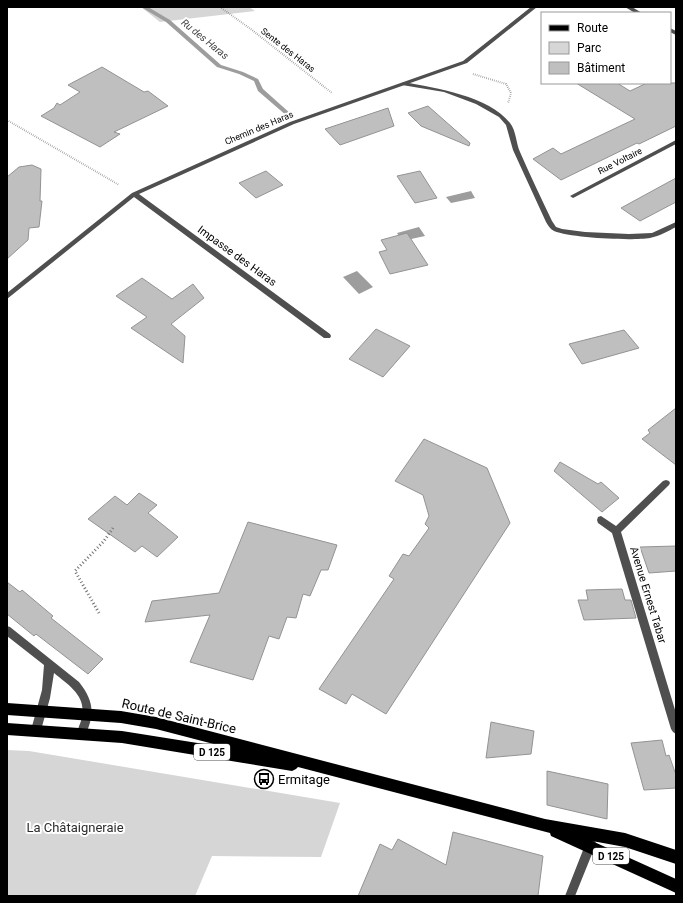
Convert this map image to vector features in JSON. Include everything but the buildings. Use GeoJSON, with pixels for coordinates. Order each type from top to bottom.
{"type":"FeatureCollection","features":[{"type":"Feature","properties":{"kind":"main road","name":"Route de Saint-Brice"},"geometry":{"type":"LineString","coordinates":[[7,709],[41,710],[121,717],[179,728],[593,840],[655,849],[676,857]]}},
{"type":"Feature","properties":{"kind":"main road","name":"Route de Saint-Brice"},"geometry":{"type":"LineString","coordinates":[[7,729],[82,733],[162,743],[214,753],[341,773]]}},
{"type":"Feature","properties":{"kind":"main road","name":"Route de Saint-Brice"},"geometry":{"type":"LineString","coordinates":[[593,840],[676,886]]}},
{"type":"Feature","properties":{"kind":"street","name":"Chemin des Haras"},"geometry":{"type":"LineString","coordinates":[[7,297],[134,194],[292,123],[347,105],[465,62],[534,7]]}},
{"type":"Feature","properties":{"kind":"street"},"geometry":{"type":"LineString","coordinates":[[628,7],[637,12]]}},
{"type":"Feature","properties":{"kind":"street"},"geometry":{"type":"LineString","coordinates":[[404,84],[445,91],[478,103],[500,116],[508,125],[516,150],[549,222],[554,228],[566,233],[630,237],[648,236],[661,232],[676,224]]}},
{"type":"Feature","properties":{"kind":"street","name":"Rue Voltaire"},"geometry":{"type":"LineString","coordinates":[[573,196],[676,142]]}},
{"type":"Feature","properties":{"kind":"street","name":"Impasse des Haras"},"geometry":{"type":"LineString","coordinates":[[134,194],[326,336]]}},
{"type":"Feature","properties":{"kind":"street"},"geometry":{"type":"LineString","coordinates":[[601,520],[616,531],[666,483]]}},
{"type":"Feature","properties":{"kind":"street","name":"Avenue Ernest Tabar"},"geometry":{"type":"LineString","coordinates":[[616,531],[676,729]]}},
{"type":"Feature","properties":{"kind":"street"},"geometry":{"type":"LineString","coordinates":[[7,630],[76,685],[85,695],[88,705],[88,714],[82,733]]}},
{"type":"Feature","properties":{"kind":"street"},"geometry":{"type":"LineString","coordinates":[[36,730],[41,710],[47,695],[50,679],[49,664]]}},
{"type":"Feature","properties":{"kind":"street"},"geometry":{"type":"LineString","coordinates":[[570,896],[593,840]]}},
{"type":"Feature","properties":{"kind":"street"},"geometry":{"type":"LineString","coordinates":[[655,849],[676,851]]}},
{"type":"Feature","properties":{"kind":"path","name":"Sente des Haras"},"geometry":{"type":"LineString","coordinates":[[220,7],[252,30],[347,105]]}},
{"type":"Feature","properties":{"kind":"path"},"geometry":{"type":"LineString","coordinates":[[465,62],[468,72],[506,84],[512,93],[507,106],[500,116]]}},
{"type":"Feature","properties":{"kind":"path"},"geometry":{"type":"LineString","coordinates":[[7,120],[134,194]]}},
{"type":"Feature","properties":{"kind":"path"},"geometry":{"type":"LineString","coordinates":[[99,613],[75,571],[104,541],[113,528]]}},
{"type":"Feature","properties":{"kind":"green space"},"geometry":{"type":"Polygon","coordinates":[[[141,7],[249,7],[255,11],[160,22],[141,7]]]}},
{"type":"Feature","properties":{"kind":"green space","name":"La Châtaigneraie"},"geometry":{"type":"Polygon","coordinates":[[[7,750],[29,751],[340,803],[321,857],[212,856],[195,896],[7,896],[7,750]]]}},
{"type":"Feature","properties":{"kind":"shaded area"},"geometry":{"type":"Polygon","coordinates":[[[471,191],[475,198],[451,203],[446,197],[471,191]]]}},
{"type":"Feature","properties":{"kind":"shaded area"},"geometry":{"type":"Polygon","coordinates":[[[419,227],[425,236],[402,241],[397,233],[419,227]]]}},
{"type":"Feature","properties":{"kind":"shaded area"},"geometry":{"type":"Polygon","coordinates":[[[357,271],[373,287],[359,294],[343,277],[357,271]]]}},
{"type":"Feature","properties":{"kind":"waterway","name":"Ru des Haras"},"geometry":{"type":"LineString","coordinates":[[144,7],[168,21],[219,66],[241,73],[256,80],[260,90],[289,115]]}},
{"type":"Feature","properties":{"kind":"place","name":"Ermitage"},"geometry":{"type":"Point","coordinates":[264,779]}}]}
